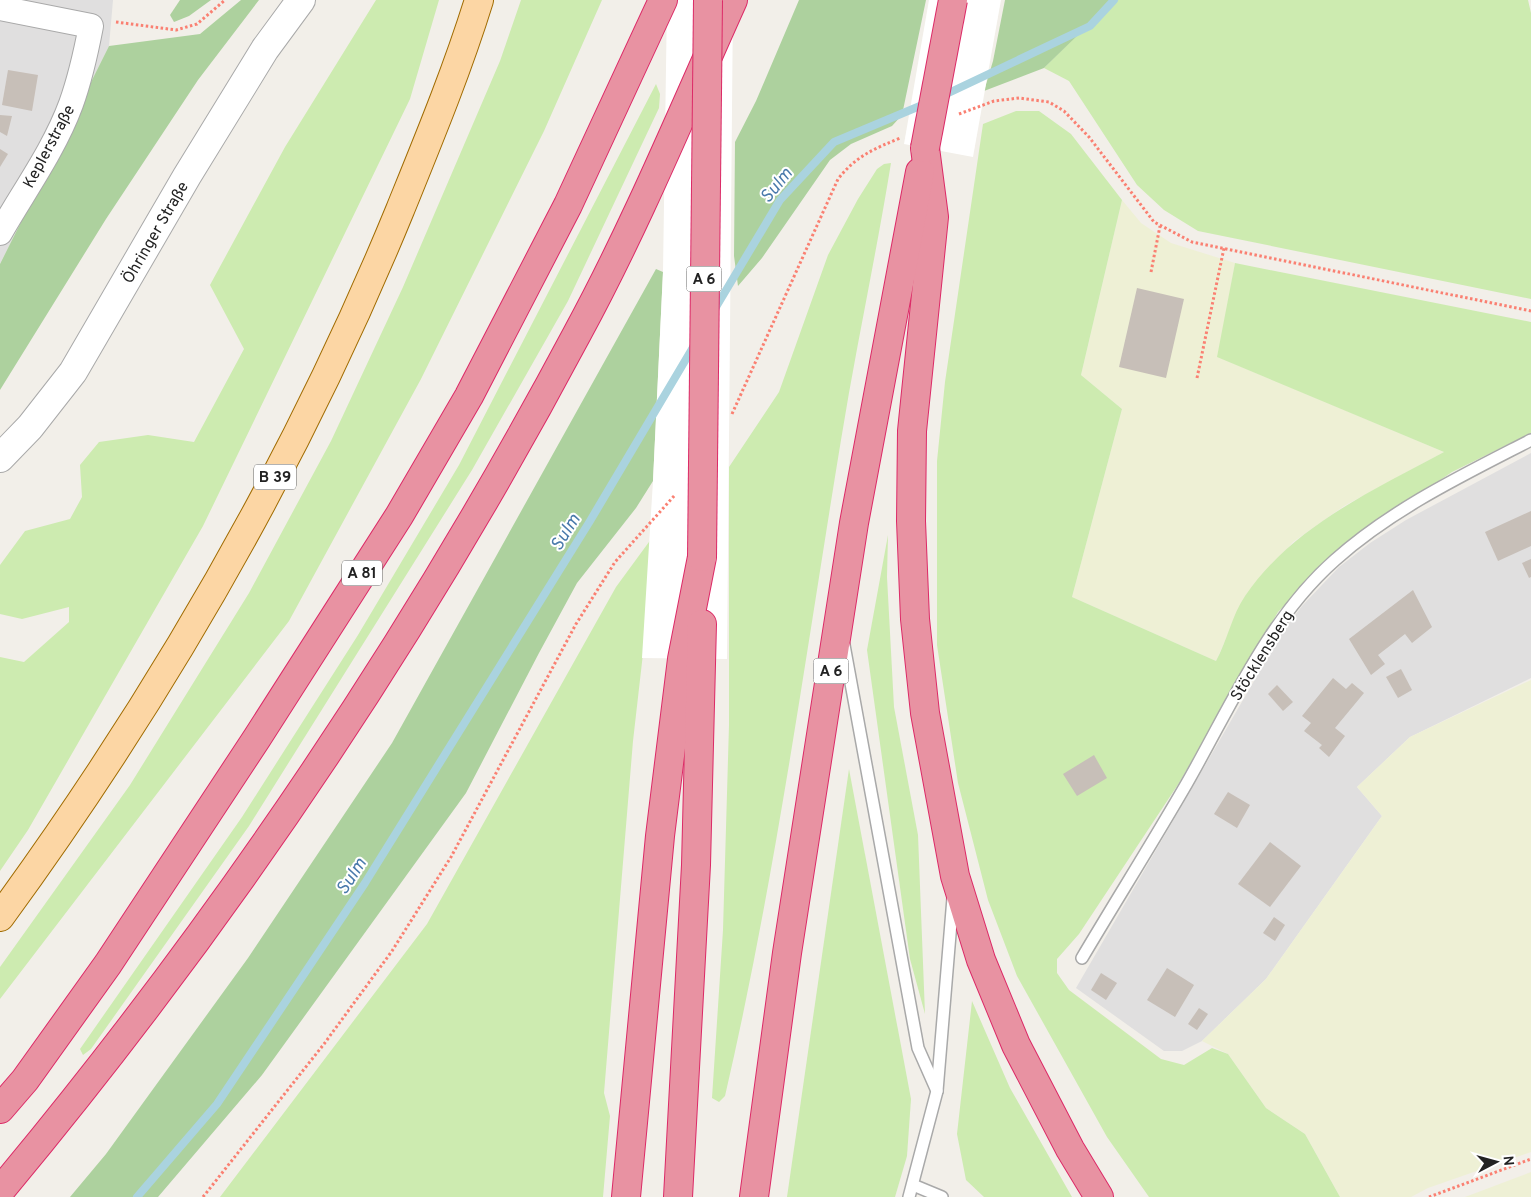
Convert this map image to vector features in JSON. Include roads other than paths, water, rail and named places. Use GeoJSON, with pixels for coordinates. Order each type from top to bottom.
{"type":"FeatureCollection","features":[{"type":"Feature","properties":{"kind":"highway","name":"A 81"},"geometry":{"type":"LineString","coordinates":[[0,1109],[25,1080],[108,964],[257,738],[399,516],[469,396],[568,205],[663,0]]}},
{"type":"Feature","properties":{"kind":"highway","name":"A 6"},"geometry":{"type":"LineString","coordinates":[[692,659],[702,557],[708,0]]}},
{"type":"Feature","properties":{"kind":"highway"},"geometry":{"type":"LineString","coordinates":[[0,1191],[67,1111],[238,885],[314,772],[458,544],[583,322],[629,230],[733,0]]}},
{"type":"Feature","properties":{"kind":"highway","name":"A 6"},"geometry":{"type":"LineString","coordinates":[[754,1197],[787,953],[869,439],[913,143],[953,0]]}},
{"type":"Feature","properties":{"kind":"highway"},"geometry":{"type":"LineString","coordinates":[[913,143],[934,217],[912,431],[912,541],[915,619],[925,712],[955,876],[980,960],[1016,1045],[1070,1149],[1099,1197]]}},
{"type":"Feature","properties":{"kind":"highway"},"geometry":{"type":"LineString","coordinates":[[626,1197],[660,836],[692,659]]}},
{"type":"Feature","properties":{"kind":"highway"},"geometry":{"type":"LineString","coordinates":[[678,1197],[696,865],[692,659]]}},
{"type":"Feature","properties":{"kind":"main road","name":"B 39"},"geometry":{"type":"LineString","coordinates":[[0,916],[46,854],[144,707],[227,565],[311,410],[369,287],[423,155],[469,33],[479,0]]}},
{"type":"Feature","properties":{"kind":"street","name":"Öhringer Straße"},"geometry":{"type":"LineString","coordinates":[[0,458],[30,427],[73,372],[187,176],[265,49],[301,0]]}},
{"type":"Feature","properties":{"kind":"street","name":"Keplerstraße"},"geometry":{"type":"LineString","coordinates":[[0,8],[91,26],[83,65],[71,105],[55,138],[0,233]]}},
{"type":"Feature","properties":{"kind":"lane","name":"Stöcklensberg"},"geometry":{"type":"LineString","coordinates":[[1082,958],[1182,792],[1277,626],[1300,596],[1334,560],[1368,533],[1416,502],[1531,440]]}},
{"type":"Feature","properties":{"kind":"lane"},"geometry":{"type":"LineString","coordinates":[[839,618],[918,1048],[937,1091]]}},
{"type":"Feature","properties":{"kind":"lane"},"geometry":{"type":"LineString","coordinates":[[909,1197],[937,1091],[955,876]]}},
{"type":"Feature","properties":{"kind":"lane"},"geometry":{"type":"LineString","coordinates":[[913,1185],[942,1197]]}},
{"type":"Feature","properties":{"kind":"waterway","name":"Sulm"},"geometry":{"type":"LineString","coordinates":[[940,97],[1090,26],[1114,0]]}},
{"type":"Feature","properties":{"kind":"waterway","name":"Sulm"},"geometry":{"type":"LineString","coordinates":[[713,312],[780,200],[834,142],[927,103]]}},
{"type":"Feature","properties":{"kind":"waterway","name":"Sulm"},"geometry":{"type":"LineString","coordinates":[[137,1197],[217,1104],[365,883],[590,521],[695,344]]}}]}
